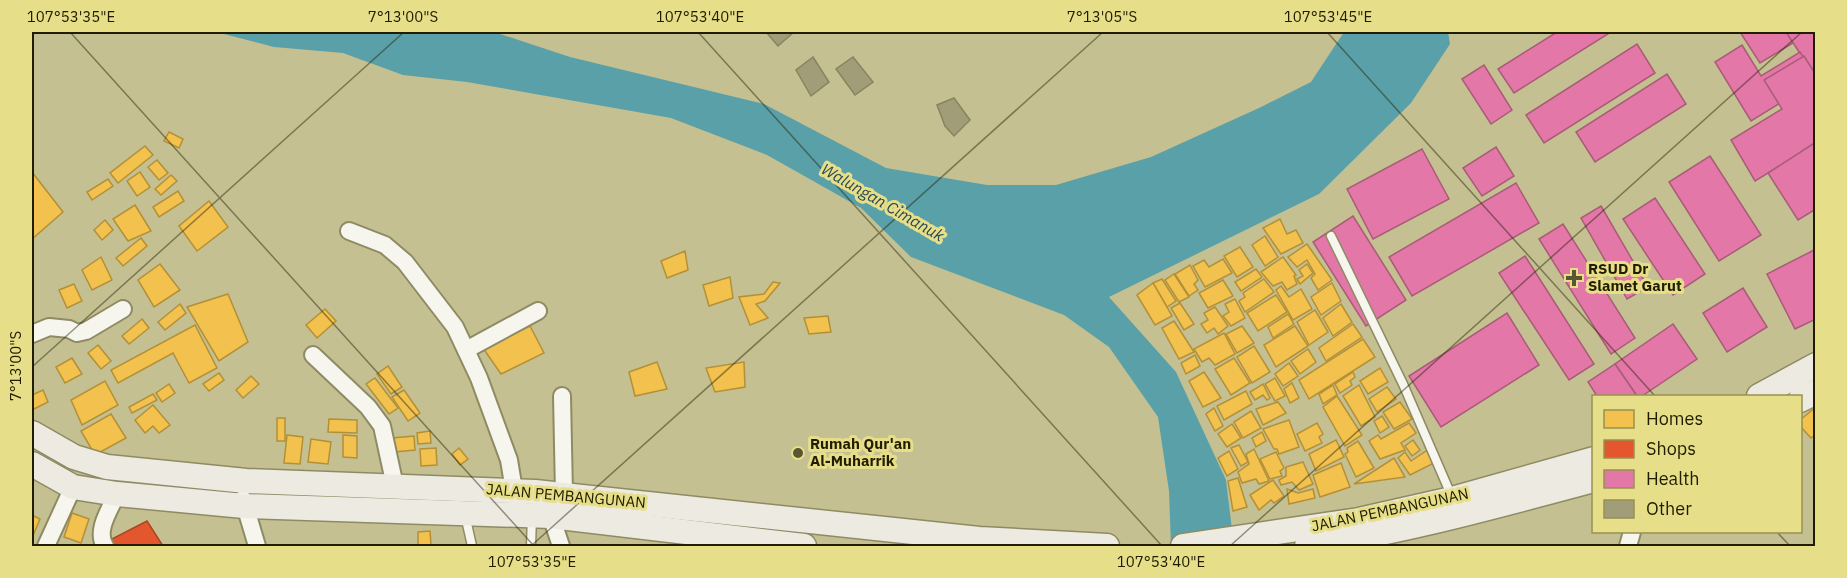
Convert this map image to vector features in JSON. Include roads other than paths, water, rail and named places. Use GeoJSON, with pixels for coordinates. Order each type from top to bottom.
{"type":"FeatureCollection","features":[{"type":"Feature","properties":{"kind":"main road"},"geometry":{"type":"LineString","coordinates":[[1761,395],[1815,365]]}},
{"type":"Feature","properties":{"kind":"main road","name":"JALAN PEMBANGUNAN"},"geometry":{"type":"LineString","coordinates":[[32,433],[74,457],[106,467],[239,480],[395,486],[465,501]]}},
{"type":"Feature","properties":{"kind":"main road","name":"JALAN PEMBANGUNAN"},"geometry":{"type":"LineString","coordinates":[[1183,546],[1236,539],[1362,535],[1452,499],[1592,459]]}},
{"type":"Feature","properties":{"kind":"main road","name":"JALAN PEMBANGUNAN"},"geometry":{"type":"LineString","coordinates":[[32,464],[73,487],[117,494],[244,506],[539,501],[979,539],[1107,546]]}},
{"type":"Feature","properties":{"kind":"main road","name":"JALAN PEMBANGUNAN"},"geometry":{"type":"LineString","coordinates":[[1307,546],[1459,515],[1592,480]]}},
{"type":"Feature","properties":{"kind":"main road","name":"JALAN PEMBANGUNAN"},"geometry":{"type":"LineString","coordinates":[[539,501],[771,545],[804,546]]}},
{"type":"Feature","properties":{"kind":"street"},"geometry":{"type":"LineString","coordinates":[[349,231],[386,245],[405,262],[455,327],[479,378],[509,460],[539,501],[561,546]]}},
{"type":"Feature","properties":{"kind":"street"},"geometry":{"type":"LineString","coordinates":[[32,334],[49,327],[69,329],[77,333],[86,331],[123,309]]}},
{"type":"Feature","properties":{"kind":"street"},"geometry":{"type":"LineString","coordinates":[[466,350],[538,311]]}},
{"type":"Feature","properties":{"kind":"street"},"geometry":{"type":"LineString","coordinates":[[313,355],[368,407],[382,426],[395,486]]}},
{"type":"Feature","properties":{"kind":"street"},"geometry":{"type":"LineString","coordinates":[[539,501],[562,396]]}},
{"type":"Feature","properties":{"kind":"street"},"geometry":{"type":"LineString","coordinates":[[239,480],[244,506],[257,546]]}},
{"type":"Feature","properties":{"kind":"street"},"geometry":{"type":"LineString","coordinates":[[46,546],[73,487]]}},
{"type":"Feature","properties":{"kind":"street"},"geometry":{"type":"LineString","coordinates":[[105,546],[101,537],[102,530],[117,494]]}},
{"type":"Feature","properties":{"kind":"lane"},"geometry":{"type":"LineString","coordinates":[[1331,236],[1403,384],[1452,499]]}},
{"type":"Feature","properties":{"kind":"lane"},"geometry":{"type":"LineString","coordinates":[[465,501],[472,546]]}},
{"type":"Feature","properties":{"kind":"lane"},"geometry":{"type":"LineString","coordinates":[[531,546],[539,501]]}},
{"type":"Feature","properties":{"kind":"water","name":"Walungan Cimanuk"},"geometry":{"type":"Polygon","coordinates":[[[216,32],[494,32],[570,57],[764,104],[886,168],[987,185],[1056,185],[1151,157],[1311,82],[1344,32],[1448,32],[1450,44],[1411,103],[1319,194],[1109,297],[1176,372],[1226,480],[1234,546],[1171,546],[1169,491],[1158,417],[1109,347],[1064,315],[911,257],[861,208],[767,155],[671,118],[467,82],[403,75],[343,53],[274,47],[216,32]]]}},
{"type":"Feature","properties":{"kind":"place","name":"RSUD Dr Slamet Garut"},"geometry":{"type":"Point","coordinates":[1574,278]}},
{"type":"Feature","properties":{"kind":"place","name":"Rumah Qur'an Al-Muharrik"},"geometry":{"type":"Point","coordinates":[798,453]}}]}
